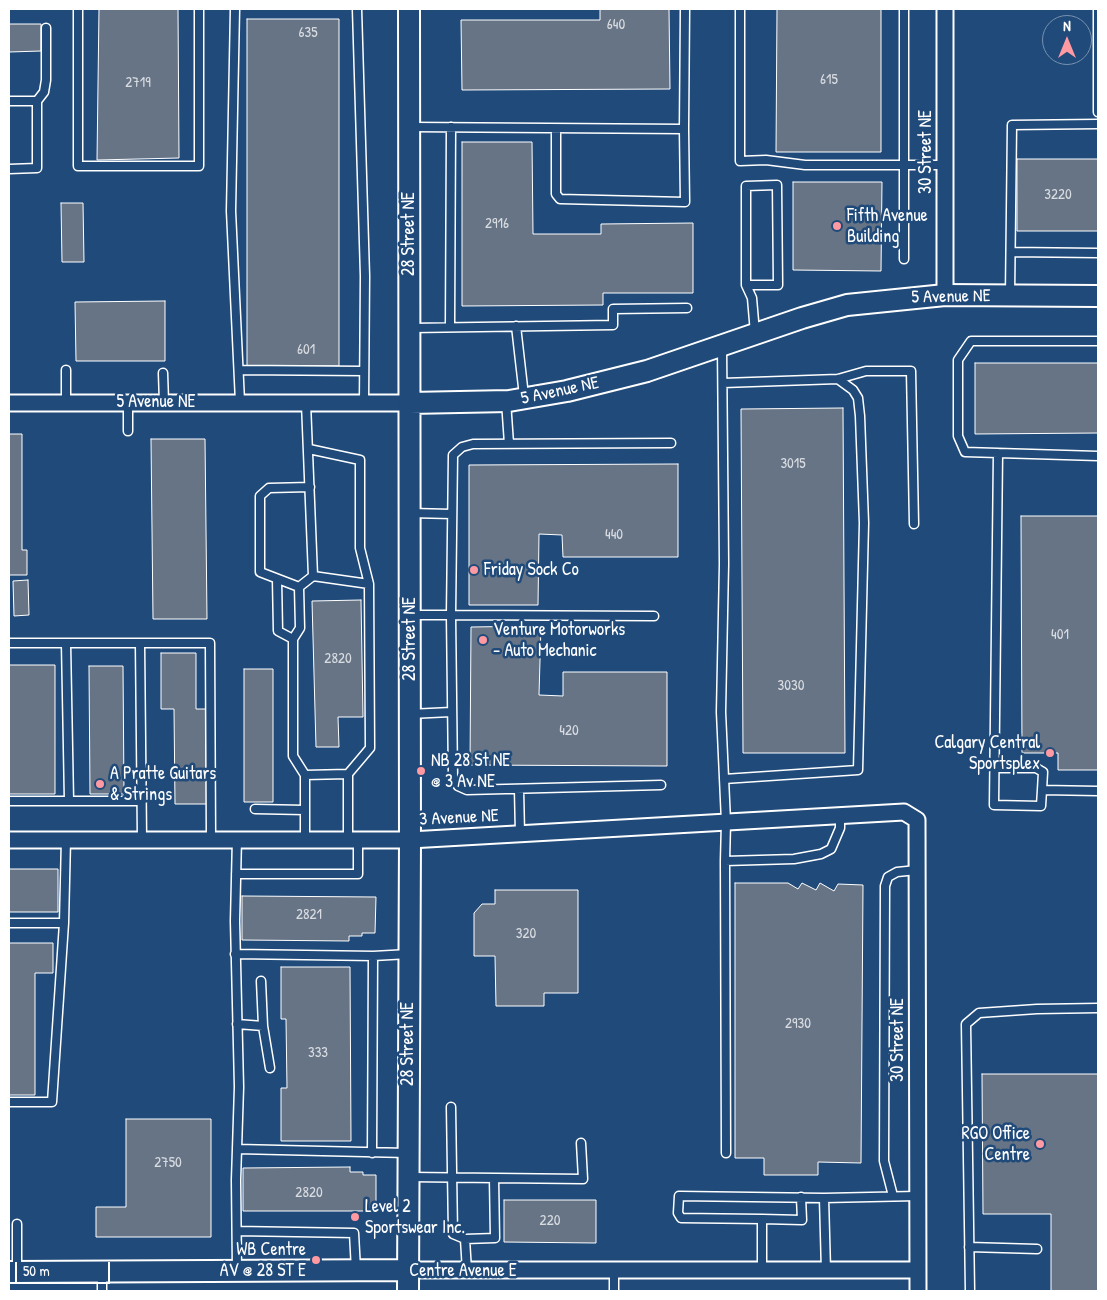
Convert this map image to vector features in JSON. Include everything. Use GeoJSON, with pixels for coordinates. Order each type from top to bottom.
{"type":"FeatureCollection","features":[{"type":"Feature","properties":{"kind":"street","name":"28 Street NE"},"geometry":{"type":"LineString","coordinates":[[408,1291],[407,1177],[410,840],[409,9]]}},
{"type":"Feature","properties":{"kind":"street","name":"30 Street NE"},"geometry":{"type":"LineString","coordinates":[[945,9],[945,295]]}},
{"type":"Feature","properties":{"kind":"street","name":"5 Avenue NE"},"geometry":{"type":"LineString","coordinates":[[9,403],[410,403],[515,400],[567,391],[647,371],[754,333],[847,305],[898,298],[945,295],[1098,296]]}},
{"type":"Feature","properties":{"kind":"street","name":"3 Avenue NE"},"geometry":{"type":"LineString","coordinates":[[9,840],[236,838],[410,840],[840,815],[904,812],[909,815]]}},
{"type":"Feature","properties":{"kind":"street","name":"30 Street NE"},"geometry":{"type":"LineString","coordinates":[[909,815],[917,820],[918,1291]]}},
{"type":"Feature","properties":{"kind":"street","name":"Centre Avenue E"},"geometry":{"type":"LineString","coordinates":[[13,1272],[102,1282],[237,1272],[356,1270],[614,1272],[917,1270]]}},
{"type":"Feature","properties":{"kind":"lane"},"geometry":{"type":"LineString","coordinates":[[78,9],[78,166],[199,166],[199,9]]}},
{"type":"Feature","properties":{"kind":"lane"},"geometry":{"type":"LineString","coordinates":[[235,9],[230,211],[240,402]]}},
{"type":"Feature","properties":{"kind":"lane"},"geometry":{"type":"LineString","coordinates":[[357,9],[365,276],[364,403]]}},
{"type":"Feature","properties":{"kind":"lane"},"geometry":{"type":"LineString","coordinates":[[556,128],[556,194],[560,199],[686,202],[684,129],[685,9]]}},
{"type":"Feature","properties":{"kind":"lane"},"geometry":{"type":"LineString","coordinates":[[740,9],[740,161],[766,160],[805,165],[945,165]]}},
{"type":"Feature","properties":{"kind":"lane"},"geometry":{"type":"LineString","coordinates":[[904,9],[904,259]]}},
{"type":"Feature","properties":{"kind":"lane"},"geometry":{"type":"LineString","coordinates":[[1098,9],[1098,112]]}},
{"type":"Feature","properties":{"kind":"lane"},"geometry":{"type":"LineString","coordinates":[[9,169],[37,168],[37,101],[44,92],[46,80],[46,28]]}},
{"type":"Feature","properties":{"kind":"lane"},"geometry":{"type":"LineString","coordinates":[[9,101],[37,101]]}},
{"type":"Feature","properties":{"kind":"lane"},"geometry":{"type":"LineString","coordinates":[[1010,296],[1012,125],[1098,124]]}},
{"type":"Feature","properties":{"kind":"lane"},"geometry":{"type":"LineString","coordinates":[[409,127],[684,129]]}},
{"type":"Feature","properties":{"kind":"lane"},"geometry":{"type":"LineString","coordinates":[[450,327],[451,127]]}},
{"type":"Feature","properties":{"kind":"lane"},"geometry":{"type":"LineString","coordinates":[[746,285],[778,285],[777,185],[746,186],[746,285],[752,298],[754,333]]}},
{"type":"Feature","properties":{"kind":"lane"},"geometry":{"type":"LineString","coordinates":[[1010,252],[1098,252]]}},
{"type":"Feature","properties":{"kind":"lane"},"geometry":{"type":"LineString","coordinates":[[410,328],[613,325],[613,309],[687,308]]}},
{"type":"Feature","properties":{"kind":"lane"},"geometry":{"type":"LineString","coordinates":[[509,444],[515,400],[516,326]]}},
{"type":"Feature","properties":{"kind":"lane"},"geometry":{"type":"LineString","coordinates":[[1098,341],[971,341],[958,360],[958,436],[965,452],[1098,456]]}},
{"type":"Feature","properties":{"kind":"lane"},"geometry":{"type":"LineString","coordinates":[[722,345],[721,712],[726,822],[723,895],[726,1153]]}},
{"type":"Feature","properties":{"kind":"lane"},"geometry":{"type":"LineString","coordinates":[[66,370],[66,403]]}},
{"type":"Feature","properties":{"kind":"lane"},"geometry":{"type":"LineString","coordinates":[[239,370],[364,371]]}},
{"type":"Feature","properties":{"kind":"lane"},"geometry":{"type":"LineString","coordinates":[[723,383],[838,379],[866,371],[911,370],[914,524]]}},
{"type":"Feature","properties":{"kind":"lane"},"geometry":{"type":"LineString","coordinates":[[163,373],[164,402]]}},
{"type":"Feature","properties":{"kind":"lane"},"geometry":{"type":"LineString","coordinates":[[724,779],[858,770],[864,523],[860,416],[858,398],[853,390],[838,379]]}},
{"type":"Feature","properties":{"kind":"lane"},"geometry":{"type":"LineString","coordinates":[[128,402],[128,431]]}},
{"type":"Feature","properties":{"kind":"lane"},"geometry":{"type":"LineString","coordinates":[[306,403],[313,576]]}},
{"type":"Feature","properties":{"kind":"lane"},"geometry":{"type":"LineString","coordinates":[[661,784],[467,790],[458,786],[453,778],[451,712],[453,454],[462,447],[473,444],[671,443]]}},
{"type":"Feature","properties":{"kind":"lane"},"geometry":{"type":"LineString","coordinates":[[236,874],[358,874],[353,840],[348,774],[370,748],[368,584],[360,548],[360,460],[309,449]]}},
{"type":"Feature","properties":{"kind":"lane"},"geometry":{"type":"LineString","coordinates":[[996,768],[1036,768],[1043,772],[1041,806],[994,805],[996,768],[998,453]]}},
{"type":"Feature","properties":{"kind":"lane"},"geometry":{"type":"LineString","coordinates":[[299,587],[260,572],[260,496],[269,488],[310,488]]}},
{"type":"Feature","properties":{"kind":"lane"},"geometry":{"type":"LineString","coordinates":[[410,513],[452,514]]}},
{"type":"Feature","properties":{"kind":"lane"},"geometry":{"type":"LineString","coordinates":[[299,587],[313,576],[368,584]]}},
{"type":"Feature","properties":{"kind":"lane"},"geometry":{"type":"LineString","coordinates":[[278,579],[278,631],[293,639]]}},
{"type":"Feature","properties":{"kind":"lane"},"geometry":{"type":"LineString","coordinates":[[299,587],[300,628],[293,639],[294,756],[305,775],[305,839]]}},
{"type":"Feature","properties":{"kind":"lane"},"geometry":{"type":"LineString","coordinates":[[410,615],[654,616]]}},
{"type":"Feature","properties":{"kind":"lane"},"geometry":{"type":"LineString","coordinates":[[9,643],[210,644],[211,838]]}},
{"type":"Feature","properties":{"kind":"lane"},"geometry":{"type":"LineString","coordinates":[[66,644],[69,801]]}},
{"type":"Feature","properties":{"kind":"lane"},"geometry":{"type":"LineString","coordinates":[[140,644],[142,839]]}},
{"type":"Feature","properties":{"kind":"lane"},"geometry":{"type":"LineString","coordinates":[[410,714],[451,712]]}},
{"type":"Feature","properties":{"kind":"lane"},"geometry":{"type":"LineString","coordinates":[[305,775],[348,774]]}},
{"type":"Feature","properties":{"kind":"lane"},"geometry":{"type":"LineString","coordinates":[[519,788],[520,834]]}},
{"type":"Feature","properties":{"kind":"lane"},"geometry":{"type":"LineString","coordinates":[[1042,790],[1098,791]]}},
{"type":"Feature","properties":{"kind":"lane"},"geometry":{"type":"LineString","coordinates":[[9,801],[142,801]]}},
{"type":"Feature","properties":{"kind":"lane"},"geometry":{"type":"LineString","coordinates":[[255,809],[305,810]]}},
{"type":"Feature","properties":{"kind":"lane"},"geometry":{"type":"LineString","coordinates":[[725,861],[794,859],[821,854],[831,849],[840,828],[840,815]]}},
{"type":"Feature","properties":{"kind":"lane"},"geometry":{"type":"LineString","coordinates":[[236,838],[239,1087],[237,1272]]}},
{"type":"Feature","properties":{"kind":"lane"},"geometry":{"type":"LineString","coordinates":[[9,1102],[52,1102],[64,923],[66,839]]}},
{"type":"Feature","properties":{"kind":"lane"},"geometry":{"type":"LineString","coordinates":[[893,1196],[884,1160],[885,886],[888,877],[897,872],[917,870]]}},
{"type":"Feature","properties":{"kind":"lane"},"geometry":{"type":"LineString","coordinates":[[9,923],[64,923]]}},
{"type":"Feature","properties":{"kind":"lane"},"geometry":{"type":"LineString","coordinates":[[236,954],[375,956],[409,954]]}},
{"type":"Feature","properties":{"kind":"lane"},"geometry":{"type":"LineString","coordinates":[[372,1153],[373,956],[375,956]]}},
{"type":"Feature","properties":{"kind":"lane"},"geometry":{"type":"LineString","coordinates":[[261,981],[263,1026],[270,1068]]}},
{"type":"Feature","properties":{"kind":"lane"},"geometry":{"type":"LineString","coordinates":[[970,1291],[966,1024],[979,1013],[1037,1008],[1098,1008]]}},
{"type":"Feature","properties":{"kind":"lane"},"geometry":{"type":"LineString","coordinates":[[237,1024],[263,1026]]}},
{"type":"Feature","properties":{"kind":"lane"},"geometry":{"type":"LineString","coordinates":[[451,1107],[453,1234],[465,1239],[495,1238],[494,1178]]}},
{"type":"Feature","properties":{"kind":"lane"},"geometry":{"type":"LineString","coordinates":[[407,1177],[583,1179],[581,1143]]}},
{"type":"Feature","properties":{"kind":"lane"},"geometry":{"type":"LineString","coordinates":[[237,1149],[408,1153]]}},
{"type":"Feature","properties":{"kind":"lane"},"geometry":{"type":"LineString","coordinates":[[801,1198],[802,1220],[681,1218],[678,1213],[679,1196],[824,1198],[917,1196]]}},
{"type":"Feature","properties":{"kind":"lane"},"geometry":{"type":"LineString","coordinates":[[824,1198],[826,1270]]}},
{"type":"Feature","properties":{"kind":"lane"},"geometry":{"type":"LineString","coordinates":[[762,1219],[762,1271]]}},
{"type":"Feature","properties":{"kind":"lane"},"geometry":{"type":"LineString","coordinates":[[13,1272],[17,1224]]}},
{"type":"Feature","properties":{"kind":"lane"},"geometry":{"type":"LineString","coordinates":[[236,1231],[354,1233],[356,1270]]}},
{"type":"Feature","properties":{"kind":"lane"},"geometry":{"type":"LineString","coordinates":[[465,1239],[467,1271]]}},
{"type":"Feature","properties":{"kind":"lane"},"geometry":{"type":"LineString","coordinates":[[969,1247],[1037,1248]]}},
{"type":"Feature","properties":{"kind":"lane"},"geometry":{"type":"LineString","coordinates":[[614,1272],[614,1291]]}},
{"type":"Feature","properties":{"kind":"building"},"geometry":{"type":"Polygon","coordinates":[[[99,9],[178,9],[179,158],[97,160],[99,9]]]}},
{"type":"Feature","properties":{"kind":"building"},"geometry":{"type":"Polygon","coordinates":[[[600,9],[669,9],[670,89],[462,90],[461,20],[600,20],[600,9]]]}},
{"type":"Feature","properties":{"kind":"building"},"geometry":{"type":"Polygon","coordinates":[[[777,9],[881,9],[881,152],[776,152],[777,9]]]}},
{"type":"Feature","properties":{"kind":"building"},"geometry":{"type":"Polygon","coordinates":[[[247,19],[339,19],[339,366],[247,366],[247,19]]]}},
{"type":"Feature","properties":{"kind":"building"},"geometry":{"type":"Polygon","coordinates":[[[9,24],[41,24],[41,51],[9,52],[9,24]]]}},
{"type":"Feature","properties":{"kind":"building"},"geometry":{"type":"Polygon","coordinates":[[[462,142],[532,142],[533,234],[601,234],[601,224],[693,223],[693,293],[603,293],[603,305],[462,306],[462,142]]]}},
{"type":"Feature","properties":{"kind":"building"},"geometry":{"type":"Polygon","coordinates":[[[1017,159],[1098,159],[1098,231],[1017,231],[1017,159]]]}},
{"type":"Feature","properties":{"kind":"building","name":"Fifth Avenue Building"},"geometry":{"type":"Polygon","coordinates":[[[793,182],[882,182],[881,271],[793,270],[793,182]]]}},
{"type":"Feature","properties":{"kind":"building"},"geometry":{"type":"Polygon","coordinates":[[[61,203],[83,203],[84,262],[62,262],[61,203]]]}},
{"type":"Feature","properties":{"kind":"building"},"geometry":{"type":"Polygon","coordinates":[[[165,301],[165,361],[76,361],[75,302],[165,301]]]}},
{"type":"Feature","properties":{"kind":"building"},"geometry":{"type":"Polygon","coordinates":[[[975,363],[1098,363],[1098,433],[975,434],[975,363]]]}},
{"type":"Feature","properties":{"kind":"building"},"geometry":{"type":"Polygon","coordinates":[[[843,408],[845,753],[743,753],[741,409],[843,408]]]}},
{"type":"Feature","properties":{"kind":"building"},"geometry":{"type":"Polygon","coordinates":[[[9,434],[22,434],[22,550],[27,550],[27,575],[9,575],[9,434]]]}},
{"type":"Feature","properties":{"kind":"building"},"geometry":{"type":"Polygon","coordinates":[[[151,439],[205,439],[207,619],[153,619],[151,439]]]}},
{"type":"Feature","properties":{"kind":"building"},"geometry":{"type":"Polygon","coordinates":[[[678,464],[678,557],[563,557],[562,535],[539,534],[538,605],[469,605],[469,465],[678,464]]]}},
{"type":"Feature","properties":{"kind":"building"},"geometry":{"type":"Polygon","coordinates":[[[1021,516],[1098,516],[1098,770],[1058,770],[1058,753],[1022,753],[1021,516]]]}},
{"type":"Feature","properties":{"kind":"building"},"geometry":{"type":"Polygon","coordinates":[[[28,580],[29,615],[14,616],[13,581],[28,580]]]}},
{"type":"Feature","properties":{"kind":"building"},"geometry":{"type":"Polygon","coordinates":[[[361,600],[363,717],[338,717],[339,747],[316,747],[312,601],[361,600]]]}},
{"type":"Feature","properties":{"kind":"building"},"geometry":{"type":"Polygon","coordinates":[[[541,626],[539,695],[563,696],[563,672],[667,672],[667,766],[470,765],[471,627],[541,626]]]}},
{"type":"Feature","properties":{"kind":"building"},"geometry":{"type":"Polygon","coordinates":[[[161,653],[196,653],[196,709],[206,709],[207,804],[175,804],[174,709],[161,709],[161,653]]]}},
{"type":"Feature","properties":{"kind":"building"},"geometry":{"type":"Polygon","coordinates":[[[9,665],[55,665],[55,794],[9,794],[9,665]]]}},
{"type":"Feature","properties":{"kind":"building"},"geometry":{"type":"Polygon","coordinates":[[[89,666],[123,666],[124,794],[90,794],[89,666]]]}},
{"type":"Feature","properties":{"kind":"building"},"geometry":{"type":"Polygon","coordinates":[[[244,669],[273,669],[273,802],[244,802],[244,669]]]}},
{"type":"Feature","properties":{"kind":"building"},"geometry":{"type":"Polygon","coordinates":[[[9,869],[58,869],[58,912],[9,912],[9,869]]]}},
{"type":"Feature","properties":{"kind":"building"},"geometry":{"type":"Polygon","coordinates":[[[735,883],[788,883],[798,889],[802,883],[816,890],[820,883],[834,891],[838,884],[863,885],[861,1163],[818,1162],[818,1175],[764,1175],[764,1158],[735,1158],[735,883]]]}},
{"type":"Feature","properties":{"kind":"building"},"geometry":{"type":"Polygon","coordinates":[[[495,890],[578,890],[578,993],[544,993],[544,1006],[496,1006],[495,956],[474,956],[474,913],[482,904],[495,904],[495,890]]]}},
{"type":"Feature","properties":{"kind":"building"},"geometry":{"type":"Polygon","coordinates":[[[242,896],[376,897],[375,933],[349,936],[349,941],[242,940],[242,896]]]}},
{"type":"Feature","properties":{"kind":"building"},"geometry":{"type":"Polygon","coordinates":[[[9,943],[53,943],[53,973],[35,973],[35,1095],[9,1095],[9,943]]]}},
{"type":"Feature","properties":{"kind":"building"},"geometry":{"type":"Polygon","coordinates":[[[281,967],[350,967],[351,1141],[281,1141],[281,1088],[287,1088],[286,1019],[281,1019],[281,967]]]}},
{"type":"Feature","properties":{"kind":"building","name":"RGO Office Centre"},"geometry":{"type":"Polygon","coordinates":[[[982,1074],[1098,1074],[1098,1291],[1051,1291],[1051,1214],[983,1214],[982,1074]]]}},
{"type":"Feature","properties":{"kind":"building"},"geometry":{"type":"Polygon","coordinates":[[[126,1119],[211,1119],[211,1237],[96,1237],[96,1207],[126,1207],[126,1119]]]}},
{"type":"Feature","properties":{"kind":"building"},"geometry":{"type":"Polygon","coordinates":[[[350,1167],[350,1172],[376,1175],[376,1211],[243,1211],[243,1168],[350,1167]]]}},
{"type":"Feature","properties":{"kind":"building"},"geometry":{"type":"Polygon","coordinates":[[[504,1200],[596,1200],[596,1243],[504,1242],[504,1200]]]}},
{"type":"Feature","properties":{"kind":"place","name":"Fifth Avenue Building"},"geometry":{"type":"Point","coordinates":[837,226]}},
{"type":"Feature","properties":{"kind":"place","name":"Friday Sock Co"},"geometry":{"type":"Point","coordinates":[474,570]}},
{"type":"Feature","properties":{"kind":"place","name":"Venture Motorworks - Auto Mechanic"},"geometry":{"type":"Point","coordinates":[483,640]}},
{"type":"Feature","properties":{"kind":"place","name":"Calgary Central Sportsplex"},"geometry":{"type":"Point","coordinates":[1050,753]}},
{"type":"Feature","properties":{"kind":"place","name":"NB 28 St NE @ 3 Av NE"},"geometry":{"type":"Point","coordinates":[421,771]}},
{"type":"Feature","properties":{"kind":"place","name":"A Pratte Guitars & Strings"},"geometry":{"type":"Point","coordinates":[100,784]}},
{"type":"Feature","properties":{"kind":"place","name":"RGO Office Centre"},"geometry":{"type":"Point","coordinates":[1040,1144]}},
{"type":"Feature","properties":{"kind":"place","name":"Level 2 Sportswear Inc."},"geometry":{"type":"Point","coordinates":[355,1217]}},
{"type":"Feature","properties":{"kind":"place","name":"WB Centre AV @ 28 ST E"},"geometry":{"type":"Point","coordinates":[316,1260]}}]}
